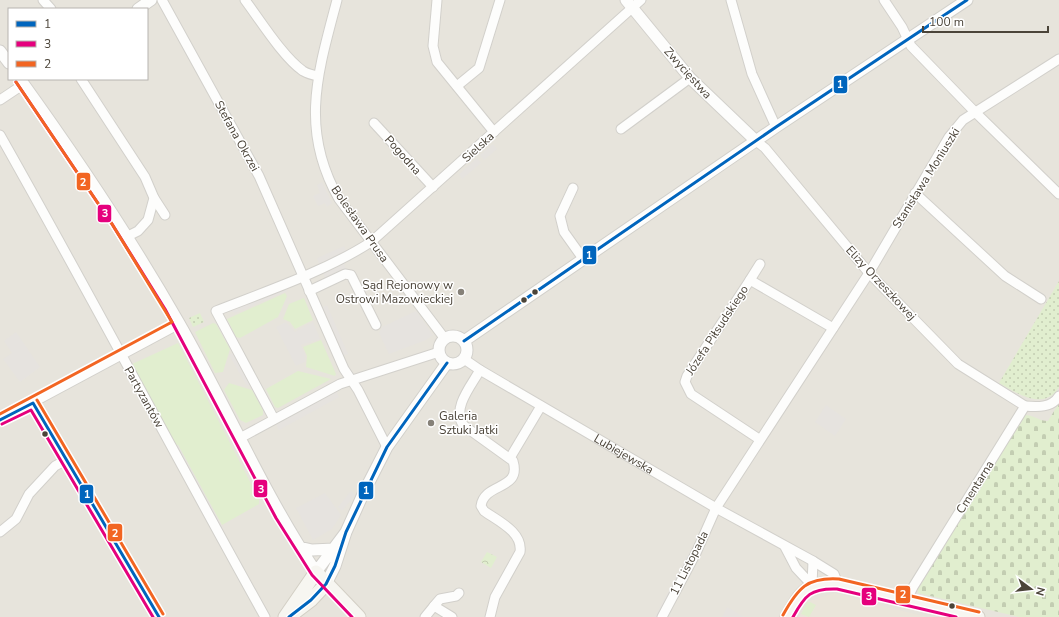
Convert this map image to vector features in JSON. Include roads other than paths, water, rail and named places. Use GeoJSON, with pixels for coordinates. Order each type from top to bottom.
{"type":"FeatureCollection","features":[{"type":"Feature","properties":{"kind":"main road"},"geometry":{"type":"LineString","coordinates":[[285,617],[316,572],[359,617]]}},
{"type":"Feature","properties":{"kind":"main road"},"geometry":{"type":"LineString","coordinates":[[786,617],[802,592],[812,585],[825,582],[978,617]]}},
{"type":"Feature","properties":{"kind":"main road"},"geometry":{"type":"LineString","coordinates":[[289,617],[311,600],[326,584]]}},
{"type":"Feature","properties":{"kind":"street"},"geometry":{"type":"LineString","coordinates":[[43,0],[50,8]]}},
{"type":"Feature","properties":{"kind":"street"},"geometry":{"type":"LineString","coordinates":[[140,8],[152,0]]}},
{"type":"Feature","properties":{"kind":"street","name":"Stefana Okrzei"},"geometry":{"type":"LineString","coordinates":[[162,0],[259,176],[344,369],[358,390],[387,447]]}},
{"type":"Feature","properties":{"kind":"street"},"geometry":{"type":"LineString","coordinates":[[245,0],[287,55],[301,70],[308,74],[318,76]]}},
{"type":"Feature","properties":{"kind":"street","name":"Bolesława Prusa"},"geometry":{"type":"LineString","coordinates":[[337,0],[318,76],[315,104],[316,129],[324,167],[330,183],[340,199],[445,339]]}},
{"type":"Feature","properties":{"kind":"street"},"geometry":{"type":"LineString","coordinates":[[437,0],[433,46],[437,62],[494,132]]}},
{"type":"Feature","properties":{"kind":"street"},"geometry":{"type":"LineString","coordinates":[[457,86],[479,68],[500,0]]}},
{"type":"Feature","properties":{"kind":"street","name":"Sielska"},"geometry":{"type":"LineString","coordinates":[[274,419],[216,311],[303,276],[355,252],[371,242],[494,132],[630,4],[641,0]]}},
{"type":"Feature","properties":{"kind":"street"},"geometry":{"type":"LineString","coordinates":[[731,0],[752,74],[776,127]]}},
{"type":"Feature","properties":{"kind":"street"},"geometry":{"type":"LineString","coordinates":[[884,0],[911,46],[975,112],[1059,194]]}},
{"type":"Feature","properties":{"kind":"street"},"geometry":{"type":"LineString","coordinates":[[464,341],[776,127],[967,0]]}},
{"type":"Feature","properties":{"kind":"street","name":"Zwycięstwa"},"geometry":{"type":"LineString","coordinates":[[630,4],[690,78],[756,141]]}},
{"type":"Feature","properties":{"kind":"street"},"geometry":{"type":"LineString","coordinates":[[0,51],[8,62]]}},
{"type":"Feature","properties":{"kind":"street","name":"Stanisława Moniuszki"},"geometry":{"type":"LineString","coordinates":[[869,273],[948,137],[963,120],[1059,59]]}},
{"type":"Feature","properties":{"kind":"street"},"geometry":{"type":"LineString","coordinates":[[621,129],[690,78]]}},
{"type":"Feature","properties":{"kind":"street"},"geometry":{"type":"LineString","coordinates":[[82,80],[145,177],[154,198],[165,215]]}},
{"type":"Feature","properties":{"kind":"street"},"geometry":{"type":"LineString","coordinates":[[0,100],[26,81],[126,237],[179,324],[280,516],[299,548],[316,572],[346,532]]}},
{"type":"Feature","properties":{"kind":"street","name":"Pogodna"},"geometry":{"type":"LineString","coordinates":[[374,123],[432,187]]}},
{"type":"Feature","properties":{"kind":"street","name":"Partyzantów"},"geometry":{"type":"LineString","coordinates":[[0,135],[70,258],[121,356],[265,617]]}},
{"type":"Feature","properties":{"kind":"street","name":"Elizy Orzeszkowej"},"geometry":{"type":"LineString","coordinates":[[756,141],[765,148],[869,273],[958,364],[1025,406]]}},
{"type":"Feature","properties":{"kind":"street"},"geometry":{"type":"LineString","coordinates":[[573,188],[560,216],[564,232],[584,260]]}},
{"type":"Feature","properties":{"kind":"street"},"geometry":{"type":"LineString","coordinates":[[915,193],[1005,276],[1041,299]]}},
{"type":"Feature","properties":{"kind":"street"},"geometry":{"type":"LineString","coordinates":[[126,237],[138,231],[148,220],[154,198]]}},
{"type":"Feature","properties":{"kind":"street"},"geometry":{"type":"LineString","coordinates":[[750,280],[760,264]]}},
{"type":"Feature","properties":{"kind":"street"},"geometry":{"type":"LineString","coordinates":[[716,508],[759,439],[869,273]]}},
{"type":"Feature","properties":{"kind":"street"},"geometry":{"type":"LineString","coordinates":[[309,290],[345,274],[350,275],[376,325]]}},
{"type":"Feature","properties":{"kind":"street","name":"Józefa Piłsudskiego"},"geometry":{"type":"LineString","coordinates":[[759,439],[691,394],[685,382],[686,376],[750,280],[833,328]]}},
{"type":"Feature","properties":{"kind":"street"},"geometry":{"type":"LineString","coordinates":[[0,420],[179,324]]}},
{"type":"Feature","properties":{"kind":"street"},"geometry":{"type":"LineString","coordinates":[[455,336],[464,341],[468,350],[464,359],[456,364],[447,363],[440,356],[440,344],[445,339],[455,336]]}},
{"type":"Feature","properties":{"kind":"street"},"geometry":{"type":"LineString","coordinates":[[240,438],[351,380],[439,352]]}},
{"type":"Feature","properties":{"kind":"street","name":"Lubiejewska"},"geometry":{"type":"LineString","coordinates":[[464,359],[540,406],[716,508],[813,561],[834,574],[838,584]]}},
{"type":"Feature","properties":{"kind":"street"},"geometry":{"type":"LineString","coordinates":[[326,584],[335,566],[346,532],[387,447],[447,363]]}},
{"type":"Feature","properties":{"kind":"street"},"geometry":{"type":"LineString","coordinates":[[480,370],[461,405],[458,412],[459,419],[463,425],[510,458],[515,467],[512,478],[490,491],[481,500],[481,506],[484,511],[516,535],[521,546],[520,552],[495,598],[490,617]]}},
{"type":"Feature","properties":{"kind":"street"},"geometry":{"type":"LineString","coordinates":[[1025,406],[1038,407],[1050,404],[1059,396]]}},
{"type":"Feature","properties":{"kind":"street"},"geometry":{"type":"LineString","coordinates":[[33,403],[159,617]]}},
{"type":"Feature","properties":{"kind":"street"},"geometry":{"type":"LineString","coordinates":[[510,458],[540,406]]}},
{"type":"Feature","properties":{"kind":"street","name":"Cmentarna"},"geometry":{"type":"LineString","coordinates":[[906,601],[912,587],[1025,406]]}},
{"type":"Feature","properties":{"kind":"street"},"geometry":{"type":"LineString","coordinates":[[0,532],[16,519],[29,494],[55,466],[66,460]]}},
{"type":"Feature","properties":{"kind":"street","name":"11 Listopada"},"geometry":{"type":"LineString","coordinates":[[662,617],[696,553],[716,508]]}},
{"type":"Feature","properties":{"kind":"street"},"geometry":{"type":"LineString","coordinates":[[785,547],[796,568],[812,585]]}},
{"type":"Feature","properties":{"kind":"street"},"geometry":{"type":"LineString","coordinates":[[299,548],[312,550],[334,549]]}},
{"type":"Feature","properties":{"kind":"street"},"geometry":{"type":"LineString","coordinates":[[812,585],[813,561]]}},
{"type":"Feature","properties":{"kind":"street"},"geometry":{"type":"LineString","coordinates":[[425,617],[440,599],[456,596],[459,593]]}},
{"type":"Feature","properties":{"kind":"street"},"geometry":{"type":"LineString","coordinates":[[434,606],[452,617]]}},
{"type":"Feature","properties":{"kind":"place","name":"Sąd Rejonowy w Ostrowi Mazowieckiej"},"geometry":{"type":"Point","coordinates":[461,292]}},
{"type":"Feature","properties":{"kind":"place","name":"Galeria Sztuki Jatki"},"geometry":{"type":"Point","coordinates":[431,423]}}]}
